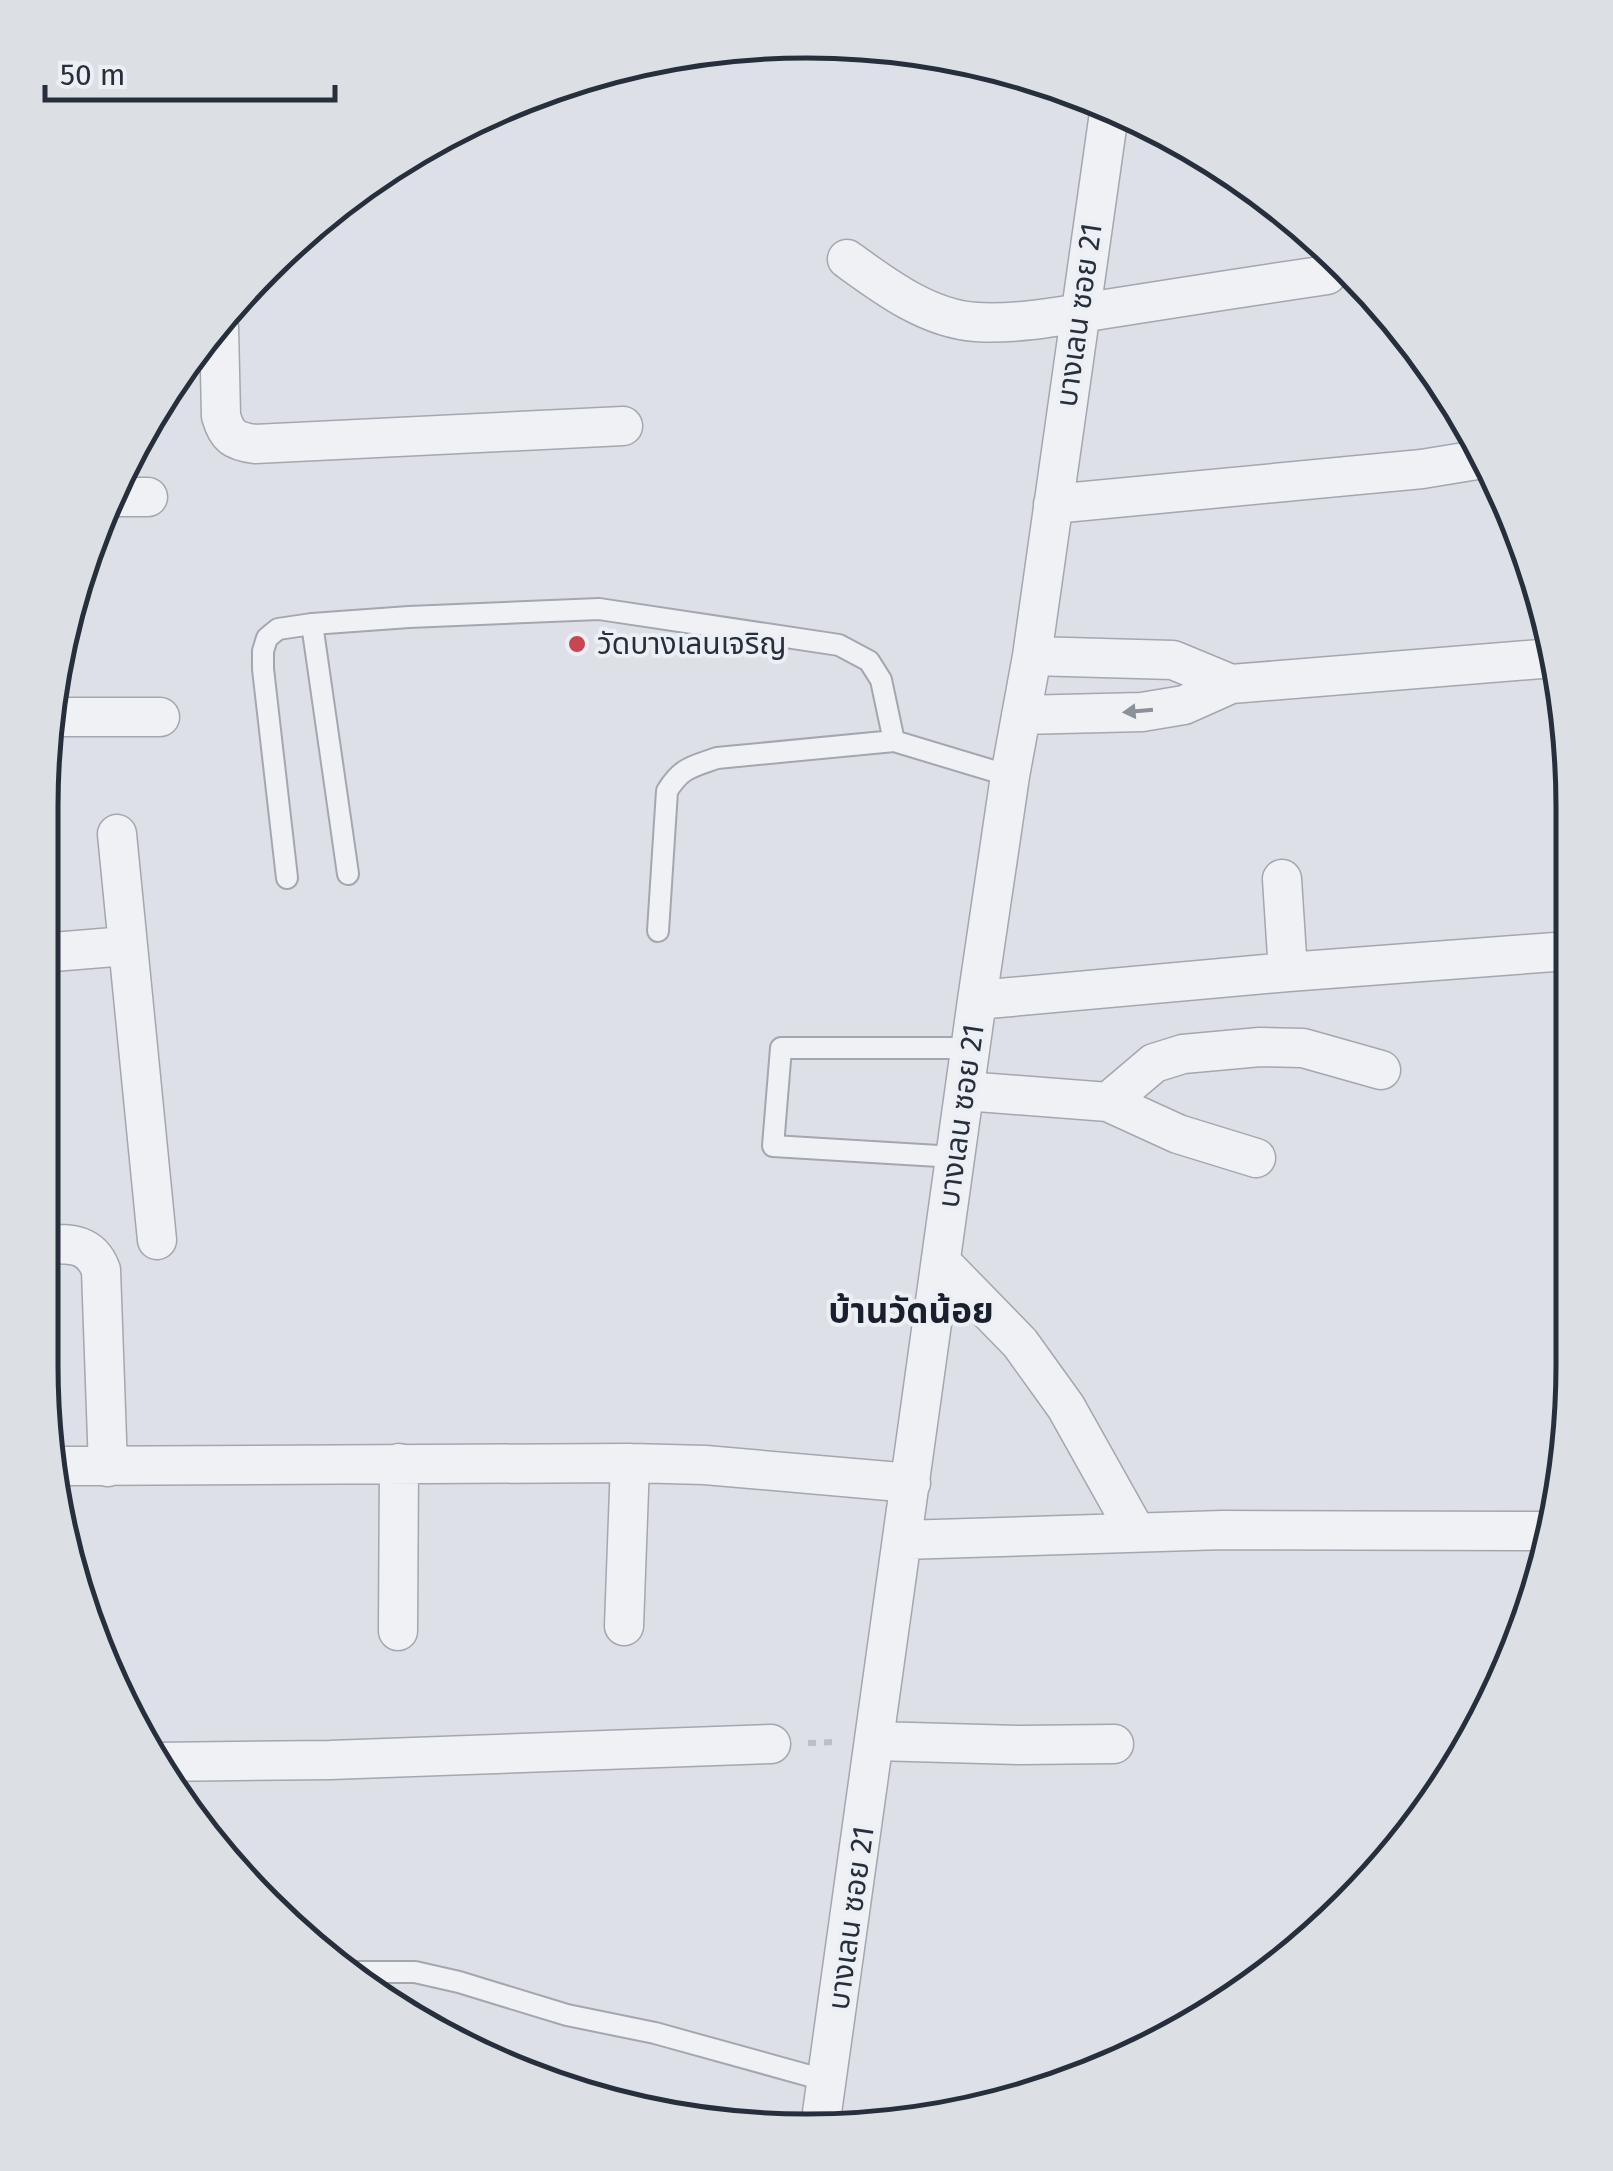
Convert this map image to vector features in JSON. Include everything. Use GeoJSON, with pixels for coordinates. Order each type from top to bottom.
{"type":"FeatureCollection","features":[{"type":"Feature","properties":{"kind":"street","name":"บางเลน ซอย 21"},"geometry":{"type":"LineString","coordinates":[[822,2113],[1010,776],[1032,656],[1079,313],[1116,125]]}},
{"type":"Feature","properties":{"kind":"street"},"geometry":{"type":"LineString","coordinates":[[846,259],[890,291],[938,314],[975,322],[1027,320],[1327,275]]}},
{"type":"Feature","properties":{"kind":"street"},"geometry":{"type":"LineString","coordinates":[[219,342],[221,416],[225,430],[239,442],[624,426]]}},
{"type":"Feature","properties":{"kind":"street"},"geometry":{"type":"LineString","coordinates":[[1052,504],[1471,461]]}},
{"type":"Feature","properties":{"kind":"street"},"geometry":{"type":"LineString","coordinates":[[1032,656],[1173,660],[1230,684]]}},
{"type":"Feature","properties":{"kind":"street"},"geometry":{"type":"LineString","coordinates":[[1021,715],[1142,712],[1184,705],[1230,684],[1541,659]]}},
{"type":"Feature","properties":{"kind":"street"},"geometry":{"type":"LineString","coordinates":[[63,717],[160,717]]}},
{"type":"Feature","properties":{"kind":"street"},"geometry":{"type":"LineString","coordinates":[[116,834],[157,1240]]}},
{"type":"Feature","properties":{"kind":"street"},"geometry":{"type":"LineString","coordinates":[[1282,879],[1288,972]]}},
{"type":"Feature","properties":{"kind":"street"},"geometry":{"type":"LineString","coordinates":[[58,952],[126,946]]}},
{"type":"Feature","properties":{"kind":"street"},"geometry":{"type":"LineString","coordinates":[[977,1000],[1556,952]]}},
{"type":"Feature","properties":{"kind":"street"},"geometry":{"type":"LineString","coordinates":[[1108,1102],[1154,1063],[1183,1054],[1260,1047],[1303,1048],[1381,1070]]}},
{"type":"Feature","properties":{"kind":"street"},"geometry":{"type":"LineString","coordinates":[[965,1091],[1108,1102],[1178,1134],[1256,1158]]}},
{"type":"Feature","properties":{"kind":"street"},"geometry":{"type":"LineString","coordinates":[[58,1245],[83,1247],[96,1257],[102,1270],[108,1467]]}},
{"type":"Feature","properties":{"kind":"street"},"geometry":{"type":"LineString","coordinates":[[941,1262],[1020,1343],[1066,1407],[1136,1532]]}},
{"type":"Feature","properties":{"kind":"street"},"geometry":{"type":"LineString","coordinates":[[398,1630],[400,1463]]}},
{"type":"Feature","properties":{"kind":"street"},"geometry":{"type":"LineString","coordinates":[[65,1466],[630,1463],[705,1465],[911,1484]]}},
{"type":"Feature","properties":{"kind":"street"},"geometry":{"type":"LineString","coordinates":[[624,1626],[630,1463]]}},
{"type":"Feature","properties":{"kind":"street"},"geometry":{"type":"LineString","coordinates":[[902,1540],[1223,1530],[1536,1531]]}},
{"type":"Feature","properties":{"kind":"street"},"geometry":{"type":"LineString","coordinates":[[876,1741],[1114,1744]]}},
{"type":"Feature","properties":{"kind":"street"},"geometry":{"type":"LineString","coordinates":[[172,1762],[772,1744]]}},
{"type":"Feature","properties":{"kind":"lane"},"geometry":{"type":"LineString","coordinates":[[287,878],[262,651],[278,629],[599,609],[839,646],[869,662],[881,680],[894,741]]}},
{"type":"Feature","properties":{"kind":"lane"},"geometry":{"type":"LineString","coordinates":[[312,624],[348,874]]}},
{"type":"Feature","properties":{"kind":"lane"},"geometry":{"type":"LineString","coordinates":[[658,930],[668,791],[676,776],[690,768],[718,758],[894,741],[1010,776]]}},
{"type":"Feature","properties":{"kind":"lane"},"geometry":{"type":"LineString","coordinates":[[956,1157],[773,1146],[780,1048],[971,1048]]}},
{"type":"Feature","properties":{"kind":"lane"},"geometry":{"type":"LineString","coordinates":[[369,1972],[414,1972],[459,1982],[567,2016],[656,2033],[828,2081]]}},
{"type":"Feature","properties":{"kind":"path"},"geometry":{"type":"LineString","coordinates":[[772,1744],[876,1741]]}},
{"type":"Feature","properties":{"kind":"place","name":"วัดบางเลนเจริญ"},"geometry":{"type":"Point","coordinates":[577,644]}},
{"type":"Feature","properties":{"kind":"district","name":"บ้านวัดน้อย"},"geometry":{"type":"Point","coordinates":[911,1311]}}]}
